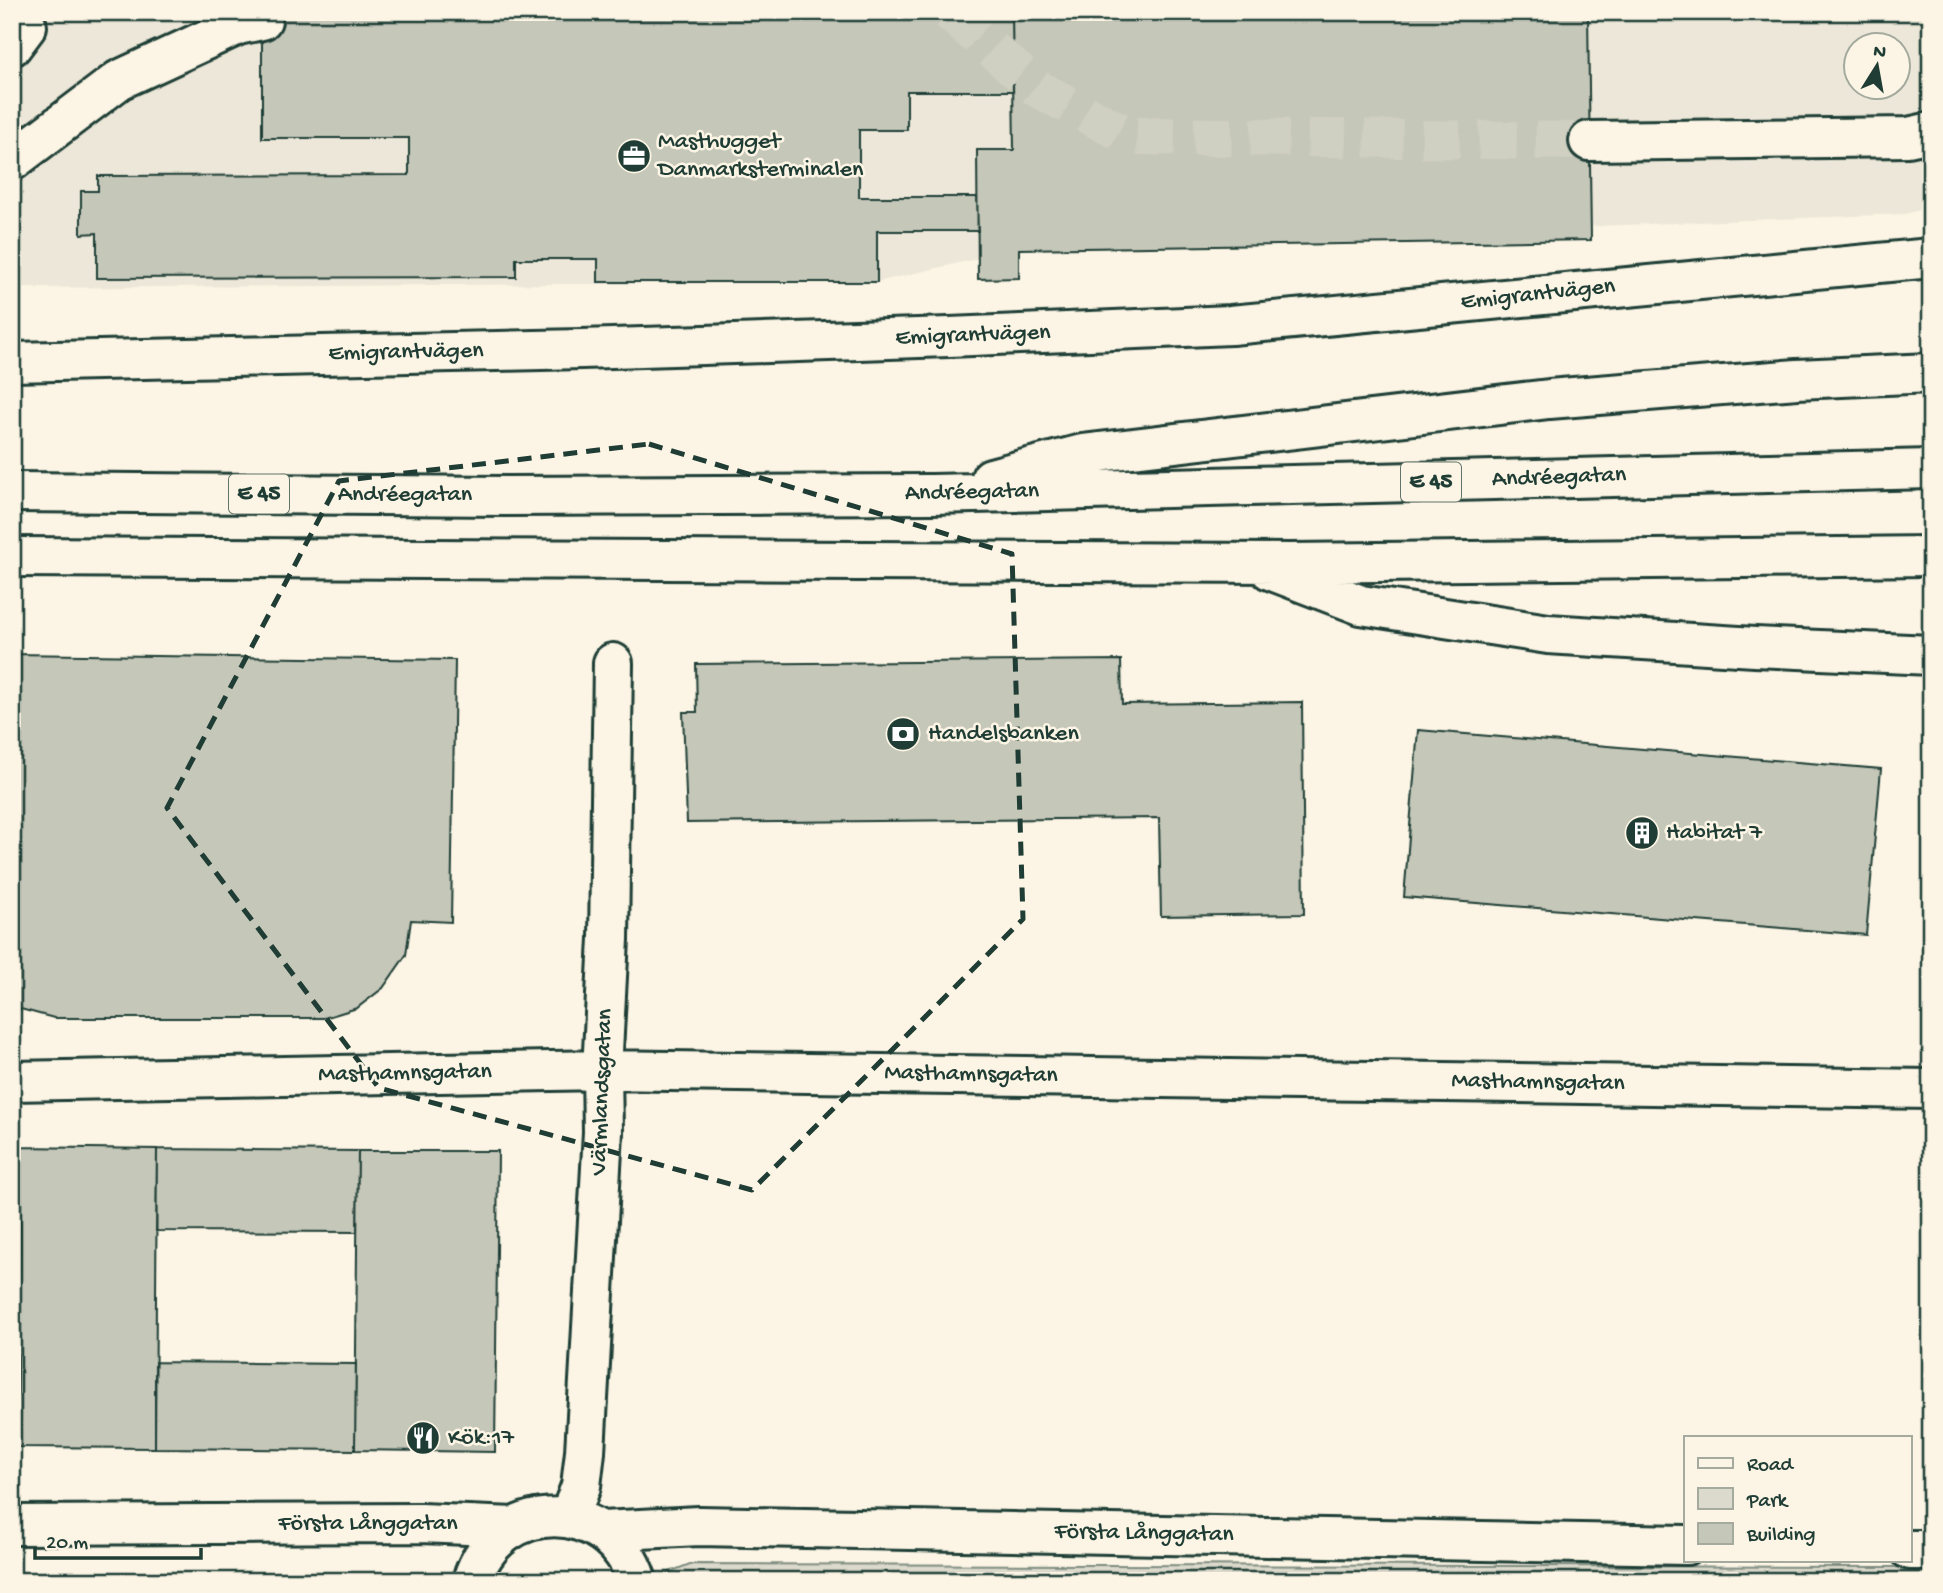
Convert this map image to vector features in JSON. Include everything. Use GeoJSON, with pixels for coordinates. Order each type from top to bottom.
{"type":"FeatureCollection","features":[{"type":"Feature","properties":{"kind":"main road"},"geometry":{"type":"LineString","coordinates":[[12,46],[27,26],[19,12]]}},
{"type":"Feature","properties":{"kind":"main road"},"geometry":{"type":"LineString","coordinates":[[12,161],[119,80],[238,25],[262,20]]}},
{"type":"Feature","properties":{"kind":"main road"},"geometry":{"type":"LineString","coordinates":[[1590,141],[1908,137],[1931,132]]}},
{"type":"Feature","properties":{"kind":"main road","name":"Emigrantvägen"},"geometry":{"type":"LineString","coordinates":[[12,362],[582,349],[1231,325],[1931,258]]}},
{"type":"Feature","properties":{"kind":"main road"},"geometry":{"type":"LineString","coordinates":[[932,494],[1082,454],[1549,399],[1797,379],[1931,373]]}},
{"type":"Feature","properties":{"kind":"main road","name":"Andréegatan"},"geometry":{"type":"LineString","coordinates":[[12,492],[506,496],[932,494],[1931,468]]}},
{"type":"Feature","properties":{"kind":"main road"},"geometry":{"type":"LineString","coordinates":[[12,557],[1247,562],[1931,556]]}},
{"type":"Feature","properties":{"kind":"main road"},"geometry":{"type":"LineString","coordinates":[[1247,562],[1361,605],[1548,634],[1931,655]]}},
{"type":"Feature","properties":{"kind":"main road","name":"Värmlandsgatan"},"geometry":{"type":"LineString","coordinates":[[585,1524],[581,1486],[603,1132],[602,1070],[609,939],[613,663]]}},
{"type":"Feature","properties":{"kind":"main road","name":"Masthamnsgatan"},"geometry":{"type":"LineString","coordinates":[[12,1081],[602,1070],[1931,1089]]}},
{"type":"Feature","properties":{"kind":"main road","name":"Första Långgatan"},"geometry":{"type":"LineString","coordinates":[[472,1581],[482,1556],[491,1544],[514,1527],[540,1518],[585,1524],[1684,1545]]}},
{"type":"Feature","properties":{"kind":"main road","name":"Första Långgatan"},"geometry":{"type":"LineString","coordinates":[[12,1525],[421,1523],[514,1527]]}},
{"type":"Feature","properties":{"kind":"main road"},"geometry":{"type":"LineString","coordinates":[[585,1524],[621,1549],[629,1559],[636,1581]]}},
{"type":"Feature","properties":{"kind":"main road"},"geometry":{"type":"LineString","coordinates":[[1912,1549],[1931,1550]]}},
{"type":"Feature","properties":{"kind":"highlighted area"},"geometry":{"type":"Polygon","coordinates":[[[649,444],[1012,554],[1023,919],[752,1190],[379,1088],[167,808],[339,481],[649,444]]]}},
{"type":"Feature","properties":{"kind":"shaded area"},"geometry":{"type":"Polygon","coordinates":[[[12,12],[1931,12],[1931,207],[1905,214],[1019,249],[877,282],[12,288],[12,12]]]}},
{"type":"Feature","properties":{"kind":"green space"},"geometry":{"type":"Polygon","coordinates":[[[690,1564],[1895,1567],[1925,1572],[1931,1576],[1931,1581],[659,1581],[664,1574],[690,1564]]]}},
{"type":"Feature","properties":{"kind":"building","name":"Masthugget Danmarksterminalen"},"geometry":{"type":"Polygon","coordinates":[[[262,12],[1012,12],[1013,91],[907,91],[907,130],[859,130],[859,197],[977,197],[978,231],[877,231],[877,282],[598,282],[598,259],[516,259],[516,277],[97,278],[97,233],[81,234],[81,191],[98,191],[98,176],[409,175],[409,138],[262,138],[262,12]]]}},
{"type":"Feature","properties":{"kind":"building"},"geometry":{"type":"Polygon","coordinates":[[[1012,12],[1588,12],[1591,240],[1019,249],[1019,278],[978,279],[977,150],[1014,150],[1012,12]]]}},
{"type":"Feature","properties":{"kind":"building"},"geometry":{"type":"Polygon","coordinates":[[[12,654],[455,660],[451,922],[411,920],[406,955],[383,988],[357,1008],[324,1018],[54,1018],[13,1007],[12,654]]]}},
{"type":"Feature","properties":{"kind":"building"},"geometry":{"type":"Polygon","coordinates":[[[1121,660],[1122,704],[1302,702],[1304,914],[1161,916],[1159,818],[687,823],[683,712],[697,712],[696,664],[1121,660]]]}},
{"type":"Feature","properties":{"kind":"building","name":"Habitat 7"},"geometry":{"type":"Polygon","coordinates":[[[1418,730],[1881,769],[1866,935],[1404,897],[1418,730]]]}},
{"type":"Feature","properties":{"kind":"building"},"geometry":{"type":"Polygon","coordinates":[[[12,1147],[21,1147],[17,1447],[12,1447],[12,1147]]]}},
{"type":"Feature","properties":{"kind":"building"},"geometry":{"type":"Polygon","coordinates":[[[21,1147],[157,1149],[155,1448],[17,1447],[21,1147]]]}},
{"type":"Feature","properties":{"kind":"building"},"geometry":{"type":"Polygon","coordinates":[[[157,1149],[358,1151],[357,1232],[156,1231],[157,1149]]]}},
{"type":"Feature","properties":{"kind":"building"},"geometry":{"type":"Polygon","coordinates":[[[358,1151],[498,1151],[495,1452],[355,1450],[358,1151]]]}},
{"type":"Feature","properties":{"kind":"building"},"geometry":{"type":"Polygon","coordinates":[[[155,1362],[356,1364],[355,1450],[155,1448],[155,1362]]]}},
{"type":"Feature","properties":{"kind":"tunnel"},"geometry":{"type":"LineString","coordinates":[[949,12],[1038,89],[1128,136],[1589,141]]}},
{"type":"Feature","properties":{"kind":"place","name":"Masthugget Danmarksterminalen"},"geometry":{"type":"Point","coordinates":[634,156]}},
{"type":"Feature","properties":{"kind":"place","name":"Handelsbanken"},"geometry":{"type":"Point","coordinates":[903,734]}},
{"type":"Feature","properties":{"kind":"place","name":"Habitat 7"},"geometry":{"type":"Point","coordinates":[1642,833]}},
{"type":"Feature","properties":{"kind":"place","name":"Kök:17"},"geometry":{"type":"Point","coordinates":[423,1438]}}]}
